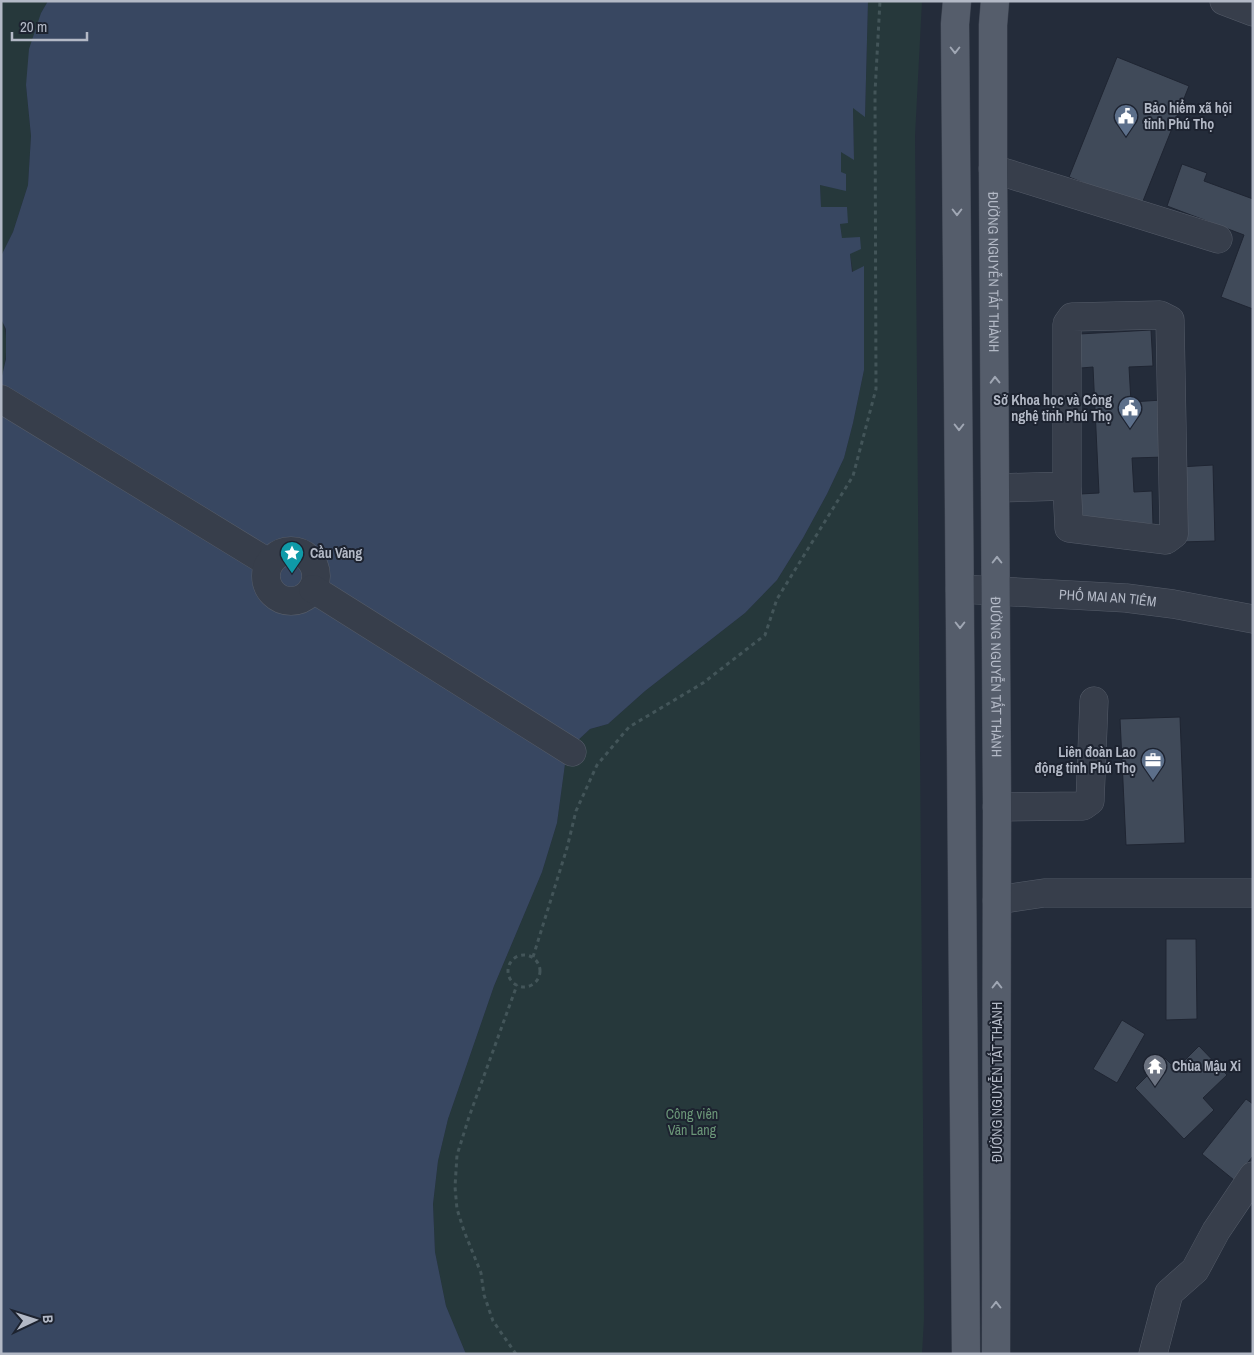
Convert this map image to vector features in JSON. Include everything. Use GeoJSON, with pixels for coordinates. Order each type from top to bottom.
{"type":"FeatureCollection","features":[{"type":"Feature","properties":{"kind":"main road"},"geometry":{"type":"LineString","coordinates":[[956,1],[966,1354]]}},
{"type":"Feature","properties":{"kind":"main road","name":"ĐƯỜNG NGUYỄN TẤT THÀNH"},"geometry":{"type":"LineString","coordinates":[[995,1],[993,25],[992,169],[997,590],[996,1354]]}},
{"type":"Feature","properties":{"kind":"street"},"geometry":{"type":"LineString","coordinates":[[1224,1],[1253,12]]}},
{"type":"Feature","properties":{"kind":"street"},"geometry":{"type":"LineString","coordinates":[[992,169],[1218,239]]}},
{"type":"Feature","properties":{"kind":"street"},"geometry":{"type":"LineString","coordinates":[[1160,315],[1170,320],[1174,534],[1166,540],[1070,528],[1067,486],[1066,324],[1072,317],[1160,315]]}},
{"type":"Feature","properties":{"kind":"street"},"geometry":{"type":"LineString","coordinates":[[1,400],[269,563]]}},
{"type":"Feature","properties":{"kind":"street"},"geometry":{"type":"LineString","coordinates":[[996,488],[1067,486]]}},
{"type":"Feature","properties":{"kind":"street"},"geometry":{"type":"LineString","coordinates":[[283,552],[300,552],[313,564],[316,572],[316,581],[313,589],[301,600],[294,602],[278,598],[272,593],[266,579],[269,563],[275,556],[283,552]]}},
{"type":"Feature","properties":{"kind":"street","name":"PHỐ MAI AN TIÊM"},"geometry":{"type":"LineString","coordinates":[[960,588],[1126,598],[1173,604],[1253,619]]}},
{"type":"Feature","properties":{"kind":"street"},"geometry":{"type":"LineString","coordinates":[[313,589],[572,752]]}},
{"type":"Feature","properties":{"kind":"street"},"geometry":{"type":"LineString","coordinates":[[997,807],[1084,806],[1090,801],[1094,701]]}},
{"type":"Feature","properties":{"kind":"street"},"geometry":{"type":"LineString","coordinates":[[997,900],[1044,893],[1253,893]]}},
{"type":"Feature","properties":{"kind":"street"},"geometry":{"type":"LineString","coordinates":[[1153,1354],[1169,1293],[1195,1270],[1216,1230],[1253,1176]]}},
{"type":"Feature","properties":{"kind":"path"},"geometry":{"type":"LineString","coordinates":[[533,957],[567,848],[576,811],[597,765],[629,727],[703,682],[765,635],[777,599],[853,476],[876,389],[876,92],[880,1]]}},
{"type":"Feature","properties":{"kind":"path"},"geometry":{"type":"LineString","coordinates":[[523,954],[533,957],[539,965],[539,976],[536,981],[528,986],[517,985],[512,982],[508,972],[510,962],[523,954]]}},
{"type":"Feature","properties":{"kind":"path"},"geometry":{"type":"LineString","coordinates":[[516,1354],[493,1321],[484,1295],[481,1273],[457,1209],[455,1187],[457,1155],[517,985]]}},
{"type":"Feature","properties":{"kind":"green space"},"geometry":{"type":"Polygon","coordinates":[[[1,1],[48,1],[41,13],[26,85],[31,136],[28,185],[13,232],[1,256],[1,1]]]}},
{"type":"Feature","properties":{"kind":"green space","name":"Công viên Văn Lang"},"geometry":{"type":"Polygon","coordinates":[[[868,1],[922,1],[915,136],[923,1118],[924,1319],[922,1354],[466,1354],[446,1306],[435,1252],[433,1204],[438,1161],[448,1119],[494,986],[542,872],[557,823],[565,764],[574,744],[590,729],[608,724],[645,691],[745,613],[777,580],[803,538],[844,458],[864,370],[864,267],[853,272],[850,254],[842,239],[840,223],[821,207],[820,185],[846,190],[841,172],[841,151],[854,159],[853,107],[865,116],[868,1]]]}},
{"type":"Feature","properties":{"kind":"green space"},"geometry":{"type":"Polygon","coordinates":[[[1,319],[6,334],[6,357],[1,380],[1,319]]]}},
{"type":"Feature","properties":{"kind":"water"},"geometry":{"type":"Polygon","coordinates":[[[48,1],[868,1],[865,117],[853,108],[854,160],[841,152],[841,172],[846,174],[846,191],[820,185],[821,207],[847,207],[848,223],[840,224],[842,238],[860,237],[861,249],[850,254],[852,272],[864,266],[864,370],[844,458],[803,538],[777,580],[745,613],[645,691],[608,724],[590,729],[574,744],[565,764],[557,823],[542,872],[494,986],[448,1119],[438,1161],[433,1204],[435,1252],[446,1306],[466,1354],[1,1354],[1,380],[6,359],[6,329],[1,319],[1,256],[13,232],[28,185],[31,136],[26,85],[29,49],[41,13],[48,1]]]}},
{"type":"Feature","properties":{"kind":"building"},"geometry":{"type":"Polygon","coordinates":[[[1117,57],[1189,86],[1141,206],[1069,177],[1117,57]]]}},
{"type":"Feature","properties":{"kind":"building"},"geometry":{"type":"Polygon","coordinates":[[[1182,164],[1207,173],[1204,181],[1253,199],[1253,309],[1221,297],[1244,235],[1167,206],[1182,164]]]}},
{"type":"Feature","properties":{"kind":"building","name":"Sở Khoa học và Công nghệ tỉnh Phú Thọ"},"geometry":{"type":"Polygon","coordinates":[[[1151,330],[1153,366],[1129,367],[1131,402],[1162,400],[1165,457],[1132,458],[1134,492],[1152,491],[1153,524],[1082,528],[1080,494],[1099,493],[1093,367],[1081,368],[1079,334],[1151,330]]]}},
{"type":"Feature","properties":{"kind":"building"},"geometry":{"type":"Polygon","coordinates":[[[1213,465],[1215,541],[1181,542],[1179,467],[1213,465]]]}},
{"type":"Feature","properties":{"kind":"building","name":"Liên đoàn Lao động tỉnh Phú Thọ"},"geometry":{"type":"Polygon","coordinates":[[[1180,717],[1185,843],[1126,845],[1120,719],[1180,717]]]}},
{"type":"Feature","properties":{"kind":"building"},"geometry":{"type":"Polygon","coordinates":[[[1166,939],[1196,939],[1197,1019],[1166,1020],[1166,939]]]}},
{"type":"Feature","properties":{"kind":"building"},"geometry":{"type":"Polygon","coordinates":[[[1122,1020],[1145,1034],[1117,1083],[1093,1069],[1122,1020]]]}},
{"type":"Feature","properties":{"kind":"building"},"geometry":{"type":"Polygon","coordinates":[[[1199,1046],[1227,1075],[1203,1098],[1214,1110],[1184,1139],[1135,1088],[1165,1058],[1176,1069],[1199,1046]]]}},
{"type":"Feature","properties":{"kind":"building"},"geometry":{"type":"Polygon","coordinates":[[[1246,1099],[1253,1104],[1253,1156],[1234,1180],[1202,1154],[1246,1099]]]}},
{"type":"Feature","properties":{"kind":"place","name":"Bảo hiểm xã hội tỉnh Phú Thọ"},"geometry":{"type":"Point","coordinates":[1126,137]}},
{"type":"Feature","properties":{"kind":"place","name":"Sở Khoa học và Công nghệ tỉnh Phú Thọ"},"geometry":{"type":"Point","coordinates":[1130,429]}},
{"type":"Feature","properties":{"kind":"place","name":"Cầu Vàng"},"geometry":{"type":"Point","coordinates":[292,574]}},
{"type":"Feature","properties":{"kind":"place","name":"Liên đoàn Lao động tỉnh Phú Thọ"},"geometry":{"type":"Point","coordinates":[1153,781]}},
{"type":"Feature","properties":{"kind":"place","name":"Chùa Mậu Xi"},"geometry":{"type":"Point","coordinates":[1155,1087]}}]}
